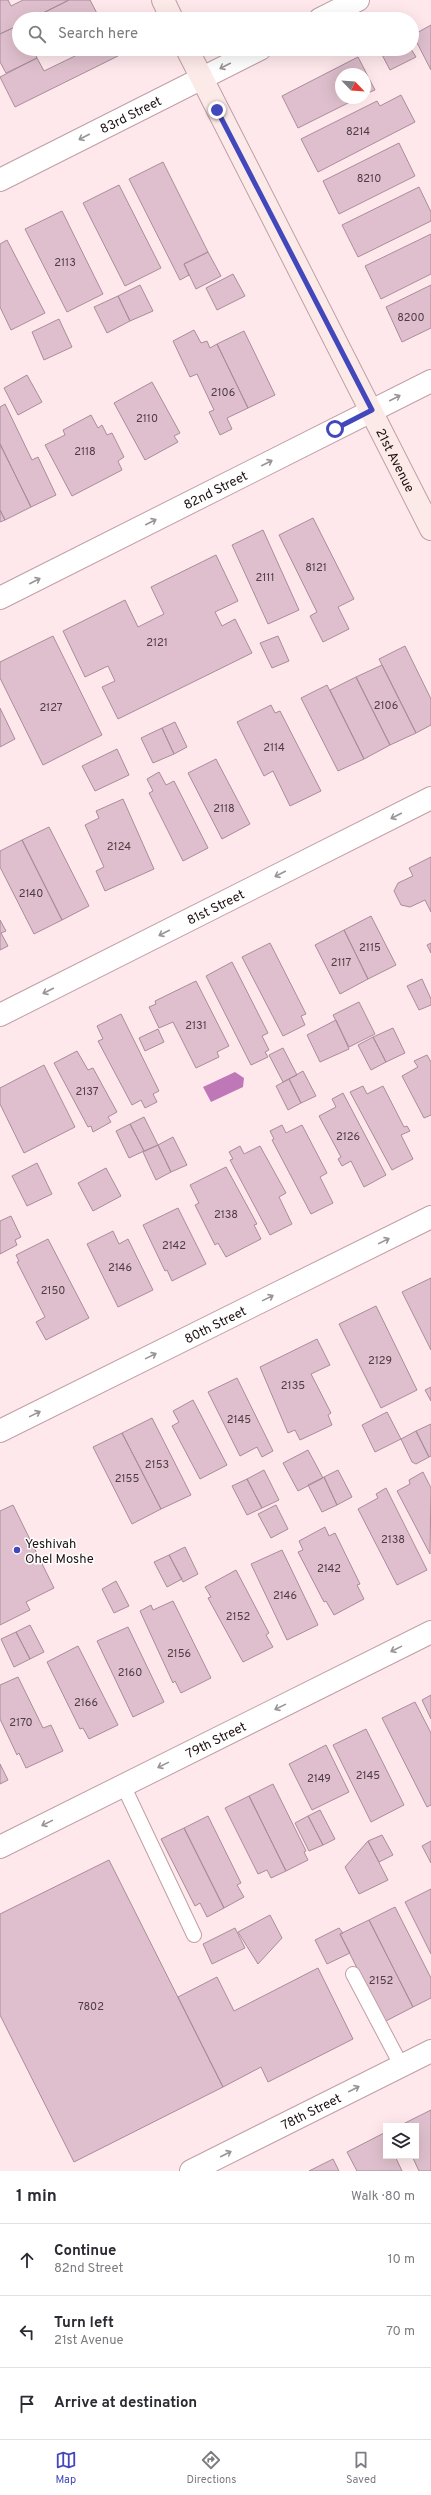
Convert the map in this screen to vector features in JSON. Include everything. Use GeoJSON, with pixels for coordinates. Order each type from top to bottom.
{"type":"FeatureCollection","features":[{"type":"Feature","properties":{"kind":"street"},"geometry":{"type":"LineString","coordinates":[[163,0],[169,12]]}},
{"type":"Feature","properties":{"kind":"street"},"geometry":{"type":"LineString","coordinates":[[334,12],[358,0]]}},
{"type":"Feature","properties":{"kind":"street","name":"21st Avenue"},"geometry":{"type":"LineString","coordinates":[[190,56],[431,528]]}},
{"type":"Feature","properties":{"kind":"street","name":"83rd Street"},"geometry":{"type":"LineString","coordinates":[[0,180],[246,56]]}},
{"type":"Feature","properties":{"kind":"street","name":"82nd Street"},"geometry":{"type":"LineString","coordinates":[[0,598],[431,381]]}},
{"type":"Feature","properties":{"kind":"street","name":"81st Street"},"geometry":{"type":"LineString","coordinates":[[0,1015],[431,798]]}},
{"type":"Feature","properties":{"kind":"street","name":"80th Street"},"geometry":{"type":"LineString","coordinates":[[0,1431],[431,1217]]}},
{"type":"Feature","properties":{"kind":"street","name":"79th Street"},"geometry":{"type":"LineString","coordinates":[[0,1847],[431,1632]]}},
{"type":"Feature","properties":{"kind":"street","name":"78th Street"},"geometry":{"type":"LineString","coordinates":[[191,2171],[431,2051]]}},
{"type":"Feature","properties":{"kind":"lane"},"geometry":{"type":"LineString","coordinates":[[123,1785],[194,1935]]}},
{"type":"Feature","properties":{"kind":"lane"},"geometry":{"type":"LineString","coordinates":[[353,1974],[402,2065]]}},
{"type":"Feature","properties":{"kind":"shaded area"},"geometry":{"type":"Polygon","coordinates":[[[235,1072],[244,1078],[243,1087],[211,1102],[203,1087],[235,1072]]]}},
{"type":"Feature","properties":{"kind":"building"},"geometry":{"type":"Polygon","coordinates":[[[0,0],[8,0],[11,6],[23,0],[69,0],[45,12],[12,12],[12,28],[0,34],[0,0]]]}},
{"type":"Feature","properties":{"kind":"building"},"geometry":{"type":"Polygon","coordinates":[[[69,0],[90,0],[96,12],[45,12],[69,0]]]}},
{"type":"Feature","properties":{"kind":"building"},"geometry":{"type":"Polygon","coordinates":[[[431,25],[431,70],[419,47],[419,32],[431,25]]]}},
{"type":"Feature","properties":{"kind":"building"},"geometry":{"type":"Polygon","coordinates":[[[12,28],[12,56],[36,56],[37,58],[6,73],[0,62],[0,34],[12,28]]]}},
{"type":"Feature","properties":{"kind":"building"},"geometry":{"type":"Polygon","coordinates":[[[75,56],[118,56],[15,107],[0,77],[37,58],[44,71],[75,56]]]}},
{"type":"Feature","properties":{"kind":"building"},"geometry":{"type":"Polygon","coordinates":[[[383,56],[416,57],[390,70],[383,56]]]}},
{"type":"Feature","properties":{"kind":"building"},"geometry":{"type":"Polygon","coordinates":[[[358,57],[364,68],[337,68],[358,57]]]}},
{"type":"Feature","properties":{"kind":"building"},"geometry":{"type":"Polygon","coordinates":[[[335,69],[335,104],[346,104],[298,128],[282,96],[335,69]]]}},
{"type":"Feature","properties":{"kind":"building"},"geometry":{"type":"Polygon","coordinates":[[[371,82],[375,90],[371,92],[371,82]]]}},
{"type":"Feature","properties":{"kind":"building"},"geometry":{"type":"Polygon","coordinates":[[[401,95],[415,122],[318,172],[301,139],[377,101],[380,106],[401,95]]]}},
{"type":"Feature","properties":{"kind":"building"},"geometry":{"type":"Polygon","coordinates":[[[399,143],[415,176],[339,214],[323,181],[399,143]]]}},
{"type":"Feature","properties":{"kind":"building"},"geometry":{"type":"Polygon","coordinates":[[[163,162],[208,252],[184,264],[189,275],[180,280],[129,179],[163,162]]]}},
{"type":"Feature","properties":{"kind":"building"},"geometry":{"type":"Polygon","coordinates":[[[119,185],[161,268],[125,286],[83,203],[119,185]]]}},
{"type":"Feature","properties":{"kind":"building"},"geometry":{"type":"Polygon","coordinates":[[[419,187],[431,212],[431,221],[358,257],[342,225],[419,187]]]}},
{"type":"Feature","properties":{"kind":"building"},"geometry":{"type":"Polygon","coordinates":[[[62,211],[103,294],[67,312],[25,229],[62,211]]]}},
{"type":"Feature","properties":{"kind":"building"},"geometry":{"type":"Polygon","coordinates":[[[431,234],[431,274],[381,299],[365,266],[431,234]]]}},
{"type":"Feature","properties":{"kind":"building"},"geometry":{"type":"Polygon","coordinates":[[[7,240],[45,313],[11,330],[0,307],[0,244],[7,240]]]}},
{"type":"Feature","properties":{"kind":"building"},"geometry":{"type":"Polygon","coordinates":[[[208,252],[221,276],[196,289],[184,264],[208,252]]]}},
{"type":"Feature","properties":{"kind":"building"},"geometry":{"type":"Polygon","coordinates":[[[233,274],[245,296],[217,310],[206,288],[233,274]]]}},
{"type":"Feature","properties":{"kind":"building"},"geometry":{"type":"Polygon","coordinates":[[[140,285],[153,311],[130,321],[118,296],[140,285]]]}},
{"type":"Feature","properties":{"kind":"building"},"geometry":{"type":"Polygon","coordinates":[[[431,285],[431,328],[402,342],[386,307],[431,285]]]}},
{"type":"Feature","properties":{"kind":"building"},"geometry":{"type":"Polygon","coordinates":[[[118,296],[130,321],[107,333],[94,307],[118,296]]]}},
{"type":"Feature","properties":{"kind":"building"},"geometry":{"type":"Polygon","coordinates":[[[59,319],[72,347],[44,360],[32,332],[59,319]]]}},
{"type":"Feature","properties":{"kind":"building"},"geometry":{"type":"Polygon","coordinates":[[[194,330],[201,343],[207,341],[210,348],[217,344],[248,408],[227,418],[232,429],[220,435],[209,412],[214,410],[197,374],[190,377],[173,341],[194,330]]]}},
{"type":"Feature","properties":{"kind":"building"},"geometry":{"type":"Polygon","coordinates":[[[244,331],[275,395],[248,408],[217,344],[244,331]]]}},
{"type":"Feature","properties":{"kind":"building"},"geometry":{"type":"Polygon","coordinates":[[[27,375],[42,402],[18,415],[4,388],[27,375]]]}},
{"type":"Feature","properties":{"kind":"building"},"geometry":{"type":"Polygon","coordinates":[[[152,382],[180,433],[174,436],[178,442],[145,460],[114,403],[152,382]]]}},
{"type":"Feature","properties":{"kind":"building"},"geometry":{"type":"Polygon","coordinates":[[[5,404],[32,460],[38,457],[56,495],[31,507],[0,444],[0,407],[5,404]]]}},
{"type":"Feature","properties":{"kind":"building"},"geometry":{"type":"Polygon","coordinates":[[[91,415],[98,428],[102,425],[107,435],[112,433],[124,457],[118,461],[122,470],[72,496],[45,445],[65,435],[63,430],[91,415]]]}},
{"type":"Feature","properties":{"kind":"building"},"geometry":{"type":"Polygon","coordinates":[[[0,444],[31,507],[5,520],[0,510],[0,444]]]}},
{"type":"Feature","properties":{"kind":"building"},"geometry":{"type":"Polygon","coordinates":[[[0,510],[5,520],[0,522],[0,510]]]}},
{"type":"Feature","properties":{"kind":"building"},"geometry":{"type":"Polygon","coordinates":[[[313,518],[354,599],[338,607],[349,629],[323,642],[310,616],[317,612],[279,535],[313,518]]]}},
{"type":"Feature","properties":{"kind":"building"},"geometry":{"type":"Polygon","coordinates":[[[263,530],[299,610],[268,624],[232,545],[263,530]]]}},
{"type":"Feature","properties":{"kind":"building"},"geometry":{"type":"Polygon","coordinates":[[[216,555],[238,601],[215,612],[222,626],[235,619],[252,653],[118,719],[102,687],[115,681],[108,666],[85,677],[63,631],[125,600],[138,627],[164,614],[151,587],[216,555]]]}},
{"type":"Feature","properties":{"kind":"building"},"geometry":{"type":"Polygon","coordinates":[[[53,636],[102,735],[43,765],[0,678],[0,662],[53,636]]]}},
{"type":"Feature","properties":{"kind":"building"},"geometry":{"type":"Polygon","coordinates":[[[278,636],[289,661],[272,668],[260,643],[278,636]]]}},
{"type":"Feature","properties":{"kind":"building"},"geometry":{"type":"Polygon","coordinates":[[[405,646],[431,699],[431,725],[416,733],[379,659],[405,646]]]}},
{"type":"Feature","properties":{"kind":"building"},"geometry":{"type":"Polygon","coordinates":[[[382,665],[416,733],[390,745],[356,677],[382,665]]]}},
{"type":"Feature","properties":{"kind":"building"},"geometry":{"type":"Polygon","coordinates":[[[356,677],[390,745],[364,759],[330,690],[356,677]]]}},
{"type":"Feature","properties":{"kind":"building"},"geometry":{"type":"Polygon","coordinates":[[[327,685],[364,759],[338,771],[301,698],[327,685]]]}},
{"type":"Feature","properties":{"kind":"building"},"geometry":{"type":"Polygon","coordinates":[[[271,705],[275,713],[280,711],[321,791],[290,806],[273,771],[264,776],[237,722],[271,705]]]}},
{"type":"Feature","properties":{"kind":"building"},"geometry":{"type":"Polygon","coordinates":[[[0,708],[15,739],[0,747],[0,708]]]}},
{"type":"Feature","properties":{"kind":"building"},"geometry":{"type":"Polygon","coordinates":[[[175,722],[187,747],[174,754],[162,728],[175,722]]]}},
{"type":"Feature","properties":{"kind":"building"},"geometry":{"type":"Polygon","coordinates":[[[162,728],[174,754],[153,763],[141,738],[162,728]]]}},
{"type":"Feature","properties":{"kind":"building"},"geometry":{"type":"Polygon","coordinates":[[[117,749],[129,775],[95,791],[82,766],[117,749]]]}},
{"type":"Feature","properties":{"kind":"building"},"geometry":{"type":"Polygon","coordinates":[[[216,759],[250,824],[222,839],[188,773],[216,759]]]}},
{"type":"Feature","properties":{"kind":"building"},"geometry":{"type":"Polygon","coordinates":[[[159,772],[166,785],[174,781],[208,848],[183,861],[149,793],[153,791],[147,779],[159,772]]]}},
{"type":"Feature","properties":{"kind":"building"},"geometry":{"type":"Polygon","coordinates":[[[123,799],[154,869],[105,891],[96,871],[104,867],[85,825],[99,818],[96,811],[123,799]]]}},
{"type":"Feature","properties":{"kind":"building"},"geometry":{"type":"Polygon","coordinates":[[[49,827],[89,906],[62,920],[22,840],[49,827]]]}},
{"type":"Feature","properties":{"kind":"building"},"geometry":{"type":"Polygon","coordinates":[[[22,840],[62,920],[34,934],[0,867],[0,851],[22,840]]]}},
{"type":"Feature","properties":{"kind":"building"},"geometry":{"type":"Polygon","coordinates":[[[431,857],[431,912],[425,900],[410,907],[401,905],[394,891],[398,883],[413,876],[409,868],[431,857]]]}},
{"type":"Feature","properties":{"kind":"building"},"geometry":{"type":"Polygon","coordinates":[[[371,916],[396,965],[368,979],[344,930],[371,916]]]}},
{"type":"Feature","properties":{"kind":"building"},"geometry":{"type":"Polygon","coordinates":[[[0,920],[6,931],[1,933],[8,946],[0,950],[0,920]]]}},
{"type":"Feature","properties":{"kind":"building"},"geometry":{"type":"Polygon","coordinates":[[[344,930],[368,979],[340,994],[315,945],[344,930]]]}},
{"type":"Feature","properties":{"kind":"building"},"geometry":{"type":"Polygon","coordinates":[[[270,943],[306,1014],[301,1016],[305,1025],[283,1036],[242,957],[270,943]]]}},
{"type":"Feature","properties":{"kind":"building"},"geometry":{"type":"Polygon","coordinates":[[[431,943],[431,953],[427,945],[431,943]]]}},
{"type":"Feature","properties":{"kind":"building"},"geometry":{"type":"Polygon","coordinates":[[[232,962],[268,1033],[262,1036],[269,1050],[265,1052],[268,1057],[251,1065],[206,976],[232,962]]]}},
{"type":"Feature","properties":{"kind":"building"},"geometry":{"type":"Polygon","coordinates":[[[422,979],[431,999],[431,1005],[419,1010],[407,986],[422,979]]]}},
{"type":"Feature","properties":{"kind":"building"},"geometry":{"type":"Polygon","coordinates":[[[196,981],[229,1046],[217,1052],[219,1057],[196,1068],[173,1022],[159,1028],[149,1007],[156,1004],[155,1001],[196,981]]]}},
{"type":"Feature","properties":{"kind":"building"},"geometry":{"type":"Polygon","coordinates":[[[359,1002],[375,1034],[349,1047],[333,1015],[359,1002]]]}},
{"type":"Feature","properties":{"kind":"building"},"geometry":{"type":"Polygon","coordinates":[[[121,1014],[159,1091],[153,1094],[157,1102],[145,1108],[141,1100],[132,1105],[98,1041],[103,1039],[97,1026],[121,1014]]]}},
{"type":"Feature","properties":{"kind":"building"},"geometry":{"type":"Polygon","coordinates":[[[336,1020],[349,1049],[320,1062],[307,1035],[336,1020]]]}},
{"type":"Feature","properties":{"kind":"building"},"geometry":{"type":"Polygon","coordinates":[[[393,1028],[405,1053],[386,1062],[373,1037],[393,1028]]]}},
{"type":"Feature","properties":{"kind":"building"},"geometry":{"type":"Polygon","coordinates":[[[158,1029],[164,1042],[145,1051],[139,1038],[158,1029]]]}},
{"type":"Feature","properties":{"kind":"building"},"geometry":{"type":"Polygon","coordinates":[[[373,1037],[386,1062],[371,1070],[358,1045],[373,1037]]]}},
{"type":"Feature","properties":{"kind":"building"},"geometry":{"type":"Polygon","coordinates":[[[283,1048],[297,1075],[283,1082],[269,1055],[283,1048]]]}},
{"type":"Feature","properties":{"kind":"building"},"geometry":{"type":"Polygon","coordinates":[[[77,1051],[88,1070],[93,1068],[117,1112],[108,1117],[111,1122],[93,1132],[91,1126],[88,1127],[54,1063],[77,1051]]]}},
{"type":"Feature","properties":{"kind":"building"},"geometry":{"type":"Polygon","coordinates":[[[427,1055],[431,1062],[431,1115],[424,1118],[402,1076],[418,1067],[414,1061],[427,1055]]]}},
{"type":"Feature","properties":{"kind":"building"},"geometry":{"type":"Polygon","coordinates":[[[44,1065],[75,1127],[24,1153],[0,1104],[0,1088],[44,1065]]]}},
{"type":"Feature","properties":{"kind":"building"},"geometry":{"type":"Polygon","coordinates":[[[303,1071],[316,1096],[301,1103],[289,1079],[303,1071]]]}},
{"type":"Feature","properties":{"kind":"building"},"geometry":{"type":"Polygon","coordinates":[[[289,1079],[301,1103],[288,1110],[276,1086],[289,1079]]]}},
{"type":"Feature","properties":{"kind":"building"},"geometry":{"type":"Polygon","coordinates":[[[363,1086],[367,1094],[383,1086],[404,1127],[407,1126],[410,1131],[401,1135],[413,1159],[392,1170],[350,1092],[363,1086]]]}},
{"type":"Feature","properties":{"kind":"building"},"geometry":{"type":"Polygon","coordinates":[[[343,1093],[386,1175],[364,1187],[351,1161],[342,1166],[338,1159],[341,1157],[319,1116],[336,1107],[332,1099],[343,1093]]]}},
{"type":"Feature","properties":{"kind":"building"},"geometry":{"type":"Polygon","coordinates":[[[144,1117],[158,1145],[144,1151],[130,1124],[144,1117]]]}},
{"type":"Feature","properties":{"kind":"building"},"geometry":{"type":"Polygon","coordinates":[[[130,1124],[144,1151],[129,1158],[116,1131],[130,1124]]]}},
{"type":"Feature","properties":{"kind":"building"},"geometry":{"type":"Polygon","coordinates":[[[282,1125],[286,1133],[302,1125],[327,1173],[320,1177],[333,1203],[311,1214],[272,1140],[274,1139],[270,1131],[282,1125]]]}},
{"type":"Feature","properties":{"kind":"building"},"geometry":{"type":"Polygon","coordinates":[[[173,1137],[187,1165],[171,1172],[158,1145],[173,1137]]]}},
{"type":"Feature","properties":{"kind":"building"},"geometry":{"type":"Polygon","coordinates":[[[158,1145],[171,1172],[156,1180],[143,1152],[158,1145]]]}},
{"type":"Feature","properties":{"kind":"building"},"geometry":{"type":"Polygon","coordinates":[[[240,1146],[244,1154],[260,1146],[286,1193],[279,1197],[292,1224],[270,1235],[230,1160],[233,1159],[229,1152],[240,1146]]]}},
{"type":"Feature","properties":{"kind":"building"},"geometry":{"type":"Polygon","coordinates":[[[37,1163],[52,1194],[27,1206],[12,1176],[37,1163]]]}},
{"type":"Feature","properties":{"kind":"building"},"geometry":{"type":"Polygon","coordinates":[[[226,1167],[257,1224],[254,1225],[261,1239],[226,1257],[218,1243],[215,1245],[195,1205],[199,1203],[190,1185],[226,1167]]]}},
{"type":"Feature","properties":{"kind":"building"},"geometry":{"type":"Polygon","coordinates":[[[106,1168],[121,1196],[93,1211],[78,1183],[106,1168]]]}},
{"type":"Feature","properties":{"kind":"building"},"geometry":{"type":"Polygon","coordinates":[[[178,1208],[206,1264],[172,1281],[167,1270],[165,1271],[143,1225],[178,1208]]]}},
{"type":"Feature","properties":{"kind":"building"},"geometry":{"type":"Polygon","coordinates":[[[11,1216],[21,1237],[15,1240],[17,1245],[0,1254],[0,1221],[11,1216]]]}},
{"type":"Feature","properties":{"kind":"building"},"geometry":{"type":"Polygon","coordinates":[[[113,1231],[119,1244],[128,1239],[153,1290],[118,1307],[87,1244],[113,1231]]]}},
{"type":"Feature","properties":{"kind":"building"},"geometry":{"type":"Polygon","coordinates":[[[48,1239],[89,1318],[46,1340],[36,1322],[45,1317],[17,1262],[19,1261],[16,1255],[48,1239]]]}},
{"type":"Feature","properties":{"kind":"building"},"geometry":{"type":"Polygon","coordinates":[[[431,1278],[431,1350],[402,1292],[431,1278]]]}},
{"type":"Feature","properties":{"kind":"building"},"geometry":{"type":"Polygon","coordinates":[[[376,1306],[417,1390],[381,1408],[339,1324],[376,1306]]]}},
{"type":"Feature","properties":{"kind":"building"},"geometry":{"type":"Polygon","coordinates":[[[317,1339],[330,1365],[311,1374],[331,1413],[328,1415],[332,1425],[300,1440],[295,1430],[288,1433],[260,1367],[317,1339]]]}},
{"type":"Feature","properties":{"kind":"building"},"geometry":{"type":"Polygon","coordinates":[[[237,1378],[273,1451],[262,1457],[257,1447],[240,1456],[208,1392],[237,1378]]]}},
{"type":"Feature","properties":{"kind":"building"},"geometry":{"type":"Polygon","coordinates":[[[431,1387],[431,1401],[425,1390],[431,1387]]]}},
{"type":"Feature","properties":{"kind":"building"},"geometry":{"type":"Polygon","coordinates":[[[193,1400],[227,1465],[200,1479],[172,1426],[179,1422],[173,1411],[193,1400]]]}},
{"type":"Feature","properties":{"kind":"building"},"geometry":{"type":"Polygon","coordinates":[[[387,1412],[401,1439],[375,1452],[362,1425],[387,1412]]]}},
{"type":"Feature","properties":{"kind":"building"},"geometry":{"type":"Polygon","coordinates":[[[152,1418],[191,1495],[161,1509],[122,1433],[152,1418]]]}},
{"type":"Feature","properties":{"kind":"building"},"geometry":{"type":"Polygon","coordinates":[[[431,1424],[431,1456],[429,1457],[416,1431],[431,1424]]]}},
{"type":"Feature","properties":{"kind":"building"},"geometry":{"type":"Polygon","coordinates":[[[416,1431],[429,1457],[416,1464],[412,1462],[401,1439],[416,1431]]]}},
{"type":"Feature","properties":{"kind":"building"},"geometry":{"type":"Polygon","coordinates":[[[122,1433],[161,1509],[132,1524],[93,1447],[122,1433]]]}},
{"type":"Feature","properties":{"kind":"building"},"geometry":{"type":"Polygon","coordinates":[[[308,1450],[323,1478],[298,1491],[283,1463],[308,1450]]]}},
{"type":"Feature","properties":{"kind":"building"},"geometry":{"type":"Polygon","coordinates":[[[264,1470],[279,1500],[262,1508],[247,1479],[264,1470]]]}},
{"type":"Feature","properties":{"kind":"building"},"geometry":{"type":"Polygon","coordinates":[[[338,1470],[352,1497],[337,1505],[324,1477],[338,1470]]]}},
{"type":"Feature","properties":{"kind":"building"},"geometry":{"type":"Polygon","coordinates":[[[423,1472],[431,1488],[430,1554],[397,1491],[410,1484],[409,1480],[423,1472]]]}},
{"type":"Feature","properties":{"kind":"building"},"geometry":{"type":"Polygon","coordinates":[[[324,1477],[337,1505],[322,1512],[308,1485],[324,1477]]]}},
{"type":"Feature","properties":{"kind":"building"},"geometry":{"type":"Polygon","coordinates":[[[247,1479],[262,1508],[247,1515],[232,1486],[247,1479]]]}},
{"type":"Feature","properties":{"kind":"building"},"geometry":{"type":"Polygon","coordinates":[[[386,1488],[427,1570],[397,1585],[358,1509],[378,1498],[376,1494],[386,1488]]]}},
{"type":"Feature","properties":{"kind":"building","name":"Yeshivah Ohel Moshe"},"geometry":{"type":"Polygon","coordinates":[[[13,1505],[54,1588],[26,1602],[30,1610],[0,1625],[0,1511],[13,1505]]]}},
{"type":"Feature","properties":{"kind":"building"},"geometry":{"type":"Polygon","coordinates":[[[276,1505],[288,1529],[271,1538],[258,1514],[276,1505]]]}},
{"type":"Feature","properties":{"kind":"building"},"geometry":{"type":"Polygon","coordinates":[[[325,1527],[329,1536],[335,1533],[360,1584],[357,1585],[364,1599],[334,1615],[326,1601],[324,1602],[298,1552],[303,1550],[299,1541],[325,1527]]]}},
{"type":"Feature","properties":{"kind":"building"},"geometry":{"type":"Polygon","coordinates":[[[185,1547],[198,1574],[183,1582],[169,1555],[185,1547]]]}},
{"type":"Feature","properties":{"kind":"building"},"geometry":{"type":"Polygon","coordinates":[[[282,1550],[318,1625],[287,1640],[251,1564],[282,1550]]]}},
{"type":"Feature","properties":{"kind":"building"},"geometry":{"type":"Polygon","coordinates":[[[169,1555],[182,1579],[167,1587],[154,1562],[169,1555]]]}},
{"type":"Feature","properties":{"kind":"building"},"geometry":{"type":"Polygon","coordinates":[[[236,1570],[269,1633],[266,1635],[273,1647],[243,1662],[208,1598],[211,1597],[205,1587],[236,1570]]]}},
{"type":"Feature","properties":{"kind":"building"},"geometry":{"type":"Polygon","coordinates":[[[116,1581],[129,1606],[114,1613],[102,1589],[116,1581]]]}},
{"type":"Feature","properties":{"kind":"building"},"geometry":{"type":"Polygon","coordinates":[[[173,1601],[211,1678],[181,1693],[175,1681],[173,1683],[140,1611],[151,1605],[153,1610],[173,1601]]]}},
{"type":"Feature","properties":{"kind":"building"},"geometry":{"type":"Polygon","coordinates":[[[30,1625],[44,1652],[30,1659],[16,1632],[30,1625]]]}},
{"type":"Feature","properties":{"kind":"building"},"geometry":{"type":"Polygon","coordinates":[[[128,1627],[164,1702],[133,1717],[97,1641],[128,1627]]]}},
{"type":"Feature","properties":{"kind":"building"},"geometry":{"type":"Polygon","coordinates":[[[16,1632],[30,1659],[14,1667],[1,1639],[16,1632]]]}},
{"type":"Feature","properties":{"kind":"building"},"geometry":{"type":"Polygon","coordinates":[[[78,1646],[118,1725],[89,1739],[83,1728],[80,1729],[47,1662],[78,1646]]]}},
{"type":"Feature","properties":{"kind":"building"},"geometry":{"type":"Polygon","coordinates":[[[18,1677],[43,1728],[51,1725],[63,1751],[26,1768],[19,1753],[17,1755],[0,1719],[0,1685],[18,1677]]]}},
{"type":"Feature","properties":{"kind":"building"},"geometry":{"type":"Polygon","coordinates":[[[431,1695],[431,1719],[422,1700],[431,1695]]]}},
{"type":"Feature","properties":{"kind":"building"},"geometry":{"type":"Polygon","coordinates":[[[415,1702],[431,1733],[431,1805],[427,1807],[382,1718],[415,1702]]]}},
{"type":"Feature","properties":{"kind":"building"},"geometry":{"type":"Polygon","coordinates":[[[366,1729],[404,1805],[371,1822],[333,1745],[366,1729]]]}},
{"type":"Feature","properties":{"kind":"building"},"geometry":{"type":"Polygon","coordinates":[[[326,1745],[349,1792],[312,1810],[289,1764],[326,1745]]]}},
{"type":"Feature","properties":{"kind":"building"},"geometry":{"type":"Polygon","coordinates":[[[0,1764],[8,1780],[0,1784],[0,1764]]]}},
{"type":"Feature","properties":{"kind":"building"},"geometry":{"type":"Polygon","coordinates":[[[273,1784],[306,1851],[304,1852],[308,1860],[286,1871],[249,1796],[273,1784]]]}},
{"type":"Feature","properties":{"kind":"building"},"geometry":{"type":"Polygon","coordinates":[[[249,1796],[286,1871],[271,1878],[267,1870],[258,1874],[225,1808],[249,1796]]]}},
{"type":"Feature","properties":{"kind":"building"},"geometry":{"type":"Polygon","coordinates":[[[320,1810],[335,1839],[323,1845],[308,1816],[320,1810]]]}},
{"type":"Feature","properties":{"kind":"building"},"geometry":{"type":"Polygon","coordinates":[[[208,1816],[241,1883],[237,1885],[244,1897],[224,1908],[184,1828],[208,1816]]]}},
{"type":"Feature","properties":{"kind":"building"},"geometry":{"type":"Polygon","coordinates":[[[308,1816],[323,1845],[309,1851],[295,1823],[308,1816]]]}},
{"type":"Feature","properties":{"kind":"building"},"geometry":{"type":"Polygon","coordinates":[[[184,1828],[224,1908],[207,1917],[200,1903],[195,1906],[161,1839],[184,1828]]]}},
{"type":"Feature","properties":{"kind":"building"},"geometry":{"type":"Polygon","coordinates":[[[382,1835],[393,1855],[379,1862],[368,1841],[382,1835]]]}},
{"type":"Feature","properties":{"kind":"building"},"geometry":{"type":"Polygon","coordinates":[[[368,1841],[388,1880],[359,1894],[345,1867],[368,1841]]]}},
{"type":"Feature","properties":{"kind":"building"},"geometry":{"type":"Polygon","coordinates":[[[431,1841],[431,1863],[422,1846],[431,1841]]]}},
{"type":"Feature","properties":{"kind":"building"},"geometry":{"type":"Polygon","coordinates":[[[109,1860],[223,2087],[74,2162],[0,2015],[0,1914],[109,1860]]]}},
{"type":"Feature","properties":{"kind":"building"},"geometry":{"type":"Polygon","coordinates":[[[431,1889],[431,1954],[405,1902],[431,1889]]]}},
{"type":"Feature","properties":{"kind":"building"},"geometry":{"type":"Polygon","coordinates":[[[395,1907],[431,1978],[431,1998],[413,2007],[369,1920],[395,1907]]]}},
{"type":"Feature","properties":{"kind":"building"},"geometry":{"type":"Polygon","coordinates":[[[270,1915],[282,1938],[258,1964],[238,1932],[270,1915]]]}},
{"type":"Feature","properties":{"kind":"building"},"geometry":{"type":"Polygon","coordinates":[[[369,1920],[413,2007],[384,2022],[340,1934],[369,1920]]]}},
{"type":"Feature","properties":{"kind":"building"},"geometry":{"type":"Polygon","coordinates":[[[235,1928],[245,1948],[212,1964],[203,1944],[235,1928]]]}},
{"type":"Feature","properties":{"kind":"building"},"geometry":{"type":"Polygon","coordinates":[[[339,1928],[343,1933],[340,1934],[350,1953],[327,1964],[315,1940],[339,1928]]]}},
{"type":"Feature","properties":{"kind":"building"},"geometry":{"type":"Polygon","coordinates":[[[318,1968],[353,2039],[268,2082],[261,2067],[223,2087],[178,1997],[217,1977],[234,2011],[318,1968]]]}},
{"type":"Feature","properties":{"kind":"building"},"geometry":{"type":"Polygon","coordinates":[[[431,2110],[431,2171],[419,2171],[413,2159],[419,2159],[419,2123],[405,2123],[431,2110]]]}},
{"type":"Feature","properties":{"kind":"building"},"geometry":{"type":"Polygon","coordinates":[[[383,2134],[383,2159],[396,2159],[402,2171],[357,2171],[347,2152],[383,2134]]]}},
{"type":"Feature","properties":{"kind":"building"},"geometry":{"type":"Polygon","coordinates":[[[333,2159],[339,2171],[309,2171],[333,2159]]]}},
{"type":"Feature","properties":{"kind":"place","name":"Yeshivah Ohel Moshe"},"geometry":{"type":"Point","coordinates":[17,1550]}},
{"type":"Feature","properties":{"kind":"route"},"geometry":{"type":"LineString","coordinates":[[217,110],[372,410],[335,429]]}}]}
